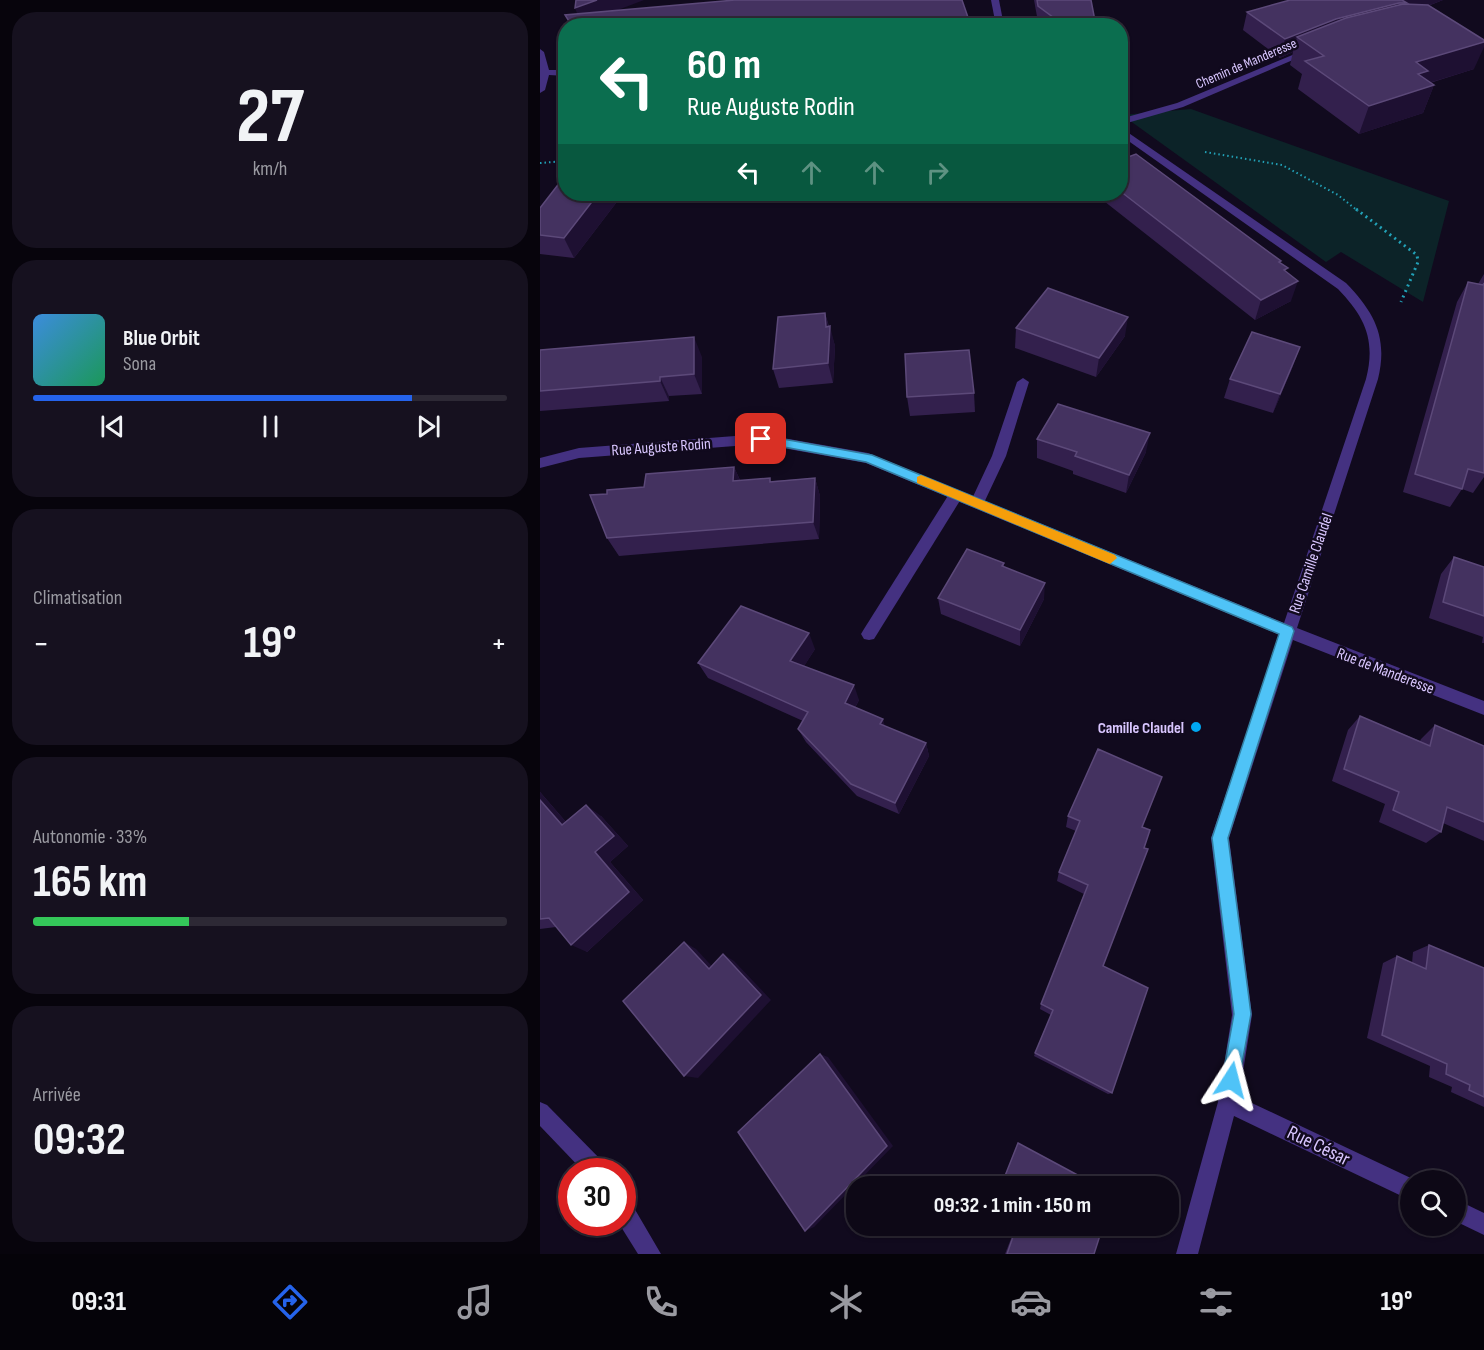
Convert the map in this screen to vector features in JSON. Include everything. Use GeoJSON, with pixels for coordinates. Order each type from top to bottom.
{"type":"FeatureCollection","features":[{"type":"Feature","properties":{"kind":"street"},"geometry":{"type":"LineString","coordinates":[[995,0],[998,18]]}},
{"type":"Feature","properties":{"kind":"street","name":"Chemin de Manderesse"},"geometry":{"type":"LineString","coordinates":[[1128,120],[1180,105],[1323,46]]}},
{"type":"Feature","properties":{"kind":"street"},"geometry":{"type":"LineString","coordinates":[[540,52],[542,72],[540,90]]}},
{"type":"Feature","properties":{"kind":"street"},"geometry":{"type":"LineString","coordinates":[[542,72],[558,73]]}},
{"type":"Feature","properties":{"kind":"street","name":"Rue Camille Claudel"},"geometry":{"type":"LineString","coordinates":[[1128,135],[1342,286],[1359,303],[1373,330],[1378,352],[1372,379],[1220,838],[1242,1014],[1228,1102],[1187,1254]]}},
{"type":"Feature","properties":{"kind":"street"},"geometry":{"type":"LineString","coordinates":[[977,503],[999,456],[1023,382]]}},
{"type":"Feature","properties":{"kind":"street","name":"Rue Auguste Rodin"},"geometry":{"type":"LineString","coordinates":[[540,463],[579,453],[761,439],[868,458],[1287,631]]}},
{"type":"Feature","properties":{"kind":"street"},"geometry":{"type":"LineString","coordinates":[[869,634],[956,495]]}},
{"type":"Feature","properties":{"kind":"street","name":"Rue de Manderesse"},"geometry":{"type":"LineString","coordinates":[[1287,631],[1484,708]]}},
{"type":"Feature","properties":{"kind":"street","name":"Rue César"},"geometry":{"type":"LineString","coordinates":[[1228,1102],[1400,1184]]}},
{"type":"Feature","properties":{"kind":"street"},"geometry":{"type":"LineString","coordinates":[[540,1112],[585,1158]]}},
{"type":"Feature","properties":{"kind":"street"},"geometry":{"type":"LineString","coordinates":[[1466,1215],[1484,1224]]}},
{"type":"Feature","properties":{"kind":"street"},"geometry":{"type":"LineString","coordinates":[[636,1232],[650,1254]]}},
{"type":"Feature","properties":{"kind":"path"},"geometry":{"type":"LineString","coordinates":[[1200,151],[1282,165],[1338,195],[1416,255],[1418,262],[1401,302]]}},
{"type":"Feature","properties":{"kind":"path"},"geometry":{"type":"LineString","coordinates":[[540,163],[558,162]]}},
{"type":"Feature","properties":{"kind":"green space"},"geometry":{"type":"Polygon","coordinates":[[[1191,109],[1449,201],[1423,302],[1341,252],[1326,262],[1128,119],[1128,114],[1191,109]]]}},
{"type":"Feature","properties":{"kind":"building"},"geometry":{"type":"Polygon","coordinates":[[[576,0],[597,0],[575,8],[576,0]]]}},
{"type":"Feature","properties":{"kind":"building"},"geometry":{"type":"Polygon","coordinates":[[[735,0],[962,0],[968,18],[567,18],[565,15],[735,0]]]}},
{"type":"Feature","properties":{"kind":"building"},"geometry":{"type":"Polygon","coordinates":[[[1037,0],[1091,0],[1094,18],[1054,18],[1038,6],[1037,0]]]}},
{"type":"Feature","properties":{"kind":"building"},"geometry":{"type":"Polygon","coordinates":[[[1290,0],[1402,0],[1407,3],[1336,19],[1285,39],[1247,12],[1290,0]]]}},
{"type":"Feature","properties":{"kind":"building"},"geometry":{"type":"Polygon","coordinates":[[[1403,4],[1428,5],[1484,42],[1416,62],[1428,71],[1418,74],[1434,85],[1369,106],[1305,61],[1324,56],[1297,37],[1346,18],[1403,4]]]}},
{"type":"Feature","properties":{"kind":"building"},"geometry":{"type":"Polygon","coordinates":[[[1136,154],[1281,261],[1279,262],[1288,268],[1284,270],[1298,281],[1261,300],[1128,197],[1128,157],[1136,154]]]}},
{"type":"Feature","properties":{"kind":"building"},"geometry":{"type":"Polygon","coordinates":[[[558,185],[558,201],[593,201],[564,238],[540,235],[540,208],[558,185]]]}},
{"type":"Feature","properties":{"kind":"building"},"geometry":{"type":"Polygon","coordinates":[[[1468,282],[1483,285],[1484,283],[1484,473],[1468,469],[1462,489],[1415,474],[1468,282]]]}},
{"type":"Feature","properties":{"kind":"building"},"geometry":{"type":"Polygon","coordinates":[[[1048,288],[1128,317],[1099,358],[1016,328],[1048,288]]]}},
{"type":"Feature","properties":{"kind":"building"},"geometry":{"type":"Polygon","coordinates":[[[825,313],[826,327],[830,326],[828,363],[773,369],[778,317],[825,313]]]}},
{"type":"Feature","properties":{"kind":"building"},"geometry":{"type":"Polygon","coordinates":[[[1252,332],[1300,347],[1280,394],[1230,379],[1252,332]]]}},
{"type":"Feature","properties":{"kind":"building"},"geometry":{"type":"Polygon","coordinates":[[[694,337],[694,374],[660,377],[660,381],[540,391],[540,350],[694,337]]]}},
{"type":"Feature","properties":{"kind":"building"},"geometry":{"type":"Polygon","coordinates":[[[969,350],[974,393],[907,397],[905,354],[969,350]]]}},
{"type":"Feature","properties":{"kind":"building"},"geometry":{"type":"Polygon","coordinates":[[[1058,404],[1150,433],[1129,475],[1075,456],[1077,452],[1037,439],[1058,404]]]}},
{"type":"Feature","properties":{"kind":"building"},"geometry":{"type":"Polygon","coordinates":[[[734,467],[733,481],[770,478],[770,482],[815,478],[813,522],[607,538],[590,495],[607,494],[607,490],[644,487],[646,474],[734,467]]]}},
{"type":"Feature","properties":{"kind":"building"},"geometry":{"type":"Polygon","coordinates":[[[967,549],[1004,563],[1002,566],[1045,583],[1020,630],[938,598],[967,549]]]}},
{"type":"Feature","properties":{"kind":"building"},"geometry":{"type":"Polygon","coordinates":[[[1454,557],[1484,567],[1484,616],[1443,602],[1454,557]]]}},
{"type":"Feature","properties":{"kind":"building"},"geometry":{"type":"Polygon","coordinates":[[[741,606],[809,633],[790,661],[854,685],[845,703],[883,719],[880,724],[926,743],[895,803],[851,784],[798,729],[808,712],[698,663],[741,606]]]}},
{"type":"Feature","properties":{"kind":"building"},"geometry":{"type":"Polygon","coordinates":[[[1360,716],[1430,746],[1435,725],[1484,746],[1484,822],[1447,807],[1441,832],[1393,810],[1399,792],[1344,769],[1360,716]]]}},
{"type":"Feature","properties":{"kind":"building"},"geometry":{"type":"Polygon","coordinates":[[[1098,749],[1162,777],[1142,827],[1150,830],[1144,848],[1148,849],[1103,966],[1148,988],[1112,1093],[1035,1053],[1053,1010],[1041,1004],[1088,885],[1059,872],[1080,821],[1068,816],[1098,749]]]}},
{"type":"Feature","properties":{"kind":"building"},"geometry":{"type":"Polygon","coordinates":[[[540,800],[562,825],[586,805],[614,836],[595,852],[629,892],[571,945],[549,918],[540,919],[540,800]]]}},
{"type":"Feature","properties":{"kind":"building"},"geometry":{"type":"Polygon","coordinates":[[[684,942],[709,969],[723,954],[761,995],[684,1076],[623,1001],[684,942]]]}},
{"type":"Feature","properties":{"kind":"building"},"geometry":{"type":"Polygon","coordinates":[[[1429,945],[1484,968],[1484,1097],[1469,1090],[1470,1085],[1446,1074],[1447,1064],[1382,1035],[1397,956],[1426,969],[1429,945]]]}},
{"type":"Feature","properties":{"kind":"building"},"geometry":{"type":"Polygon","coordinates":[[[820,1054],[887,1146],[858,1176],[846,1176],[846,1188],[805,1231],[738,1132],[820,1054]]]}},
{"type":"Feature","properties":{"kind":"building"},"geometry":{"type":"Polygon","coordinates":[[[1018,1143],[1079,1176],[1005,1176],[1018,1143]]]}},
{"type":"Feature","properties":{"kind":"building"},"geometry":{"type":"Polygon","coordinates":[[[1013,1236],[1100,1236],[1094,1254],[1007,1254],[1013,1236]]]}},
{"type":"Feature","properties":{"kind":"slow traffic"},"geometry":{"type":"LineString","coordinates":[[921,480],[1110,558]]}},
{"type":"Feature","properties":{"kind":"place","name":"Camille Claudel"},"geometry":{"type":"Point","coordinates":[1196,727]}},
{"type":"Feature","properties":{"kind":"route"},"geometry":{"type":"LineString","coordinates":[[761,439],[868,458],[1287,631],[1220,838],[1242,1014],[1231,1080]]}}]}
